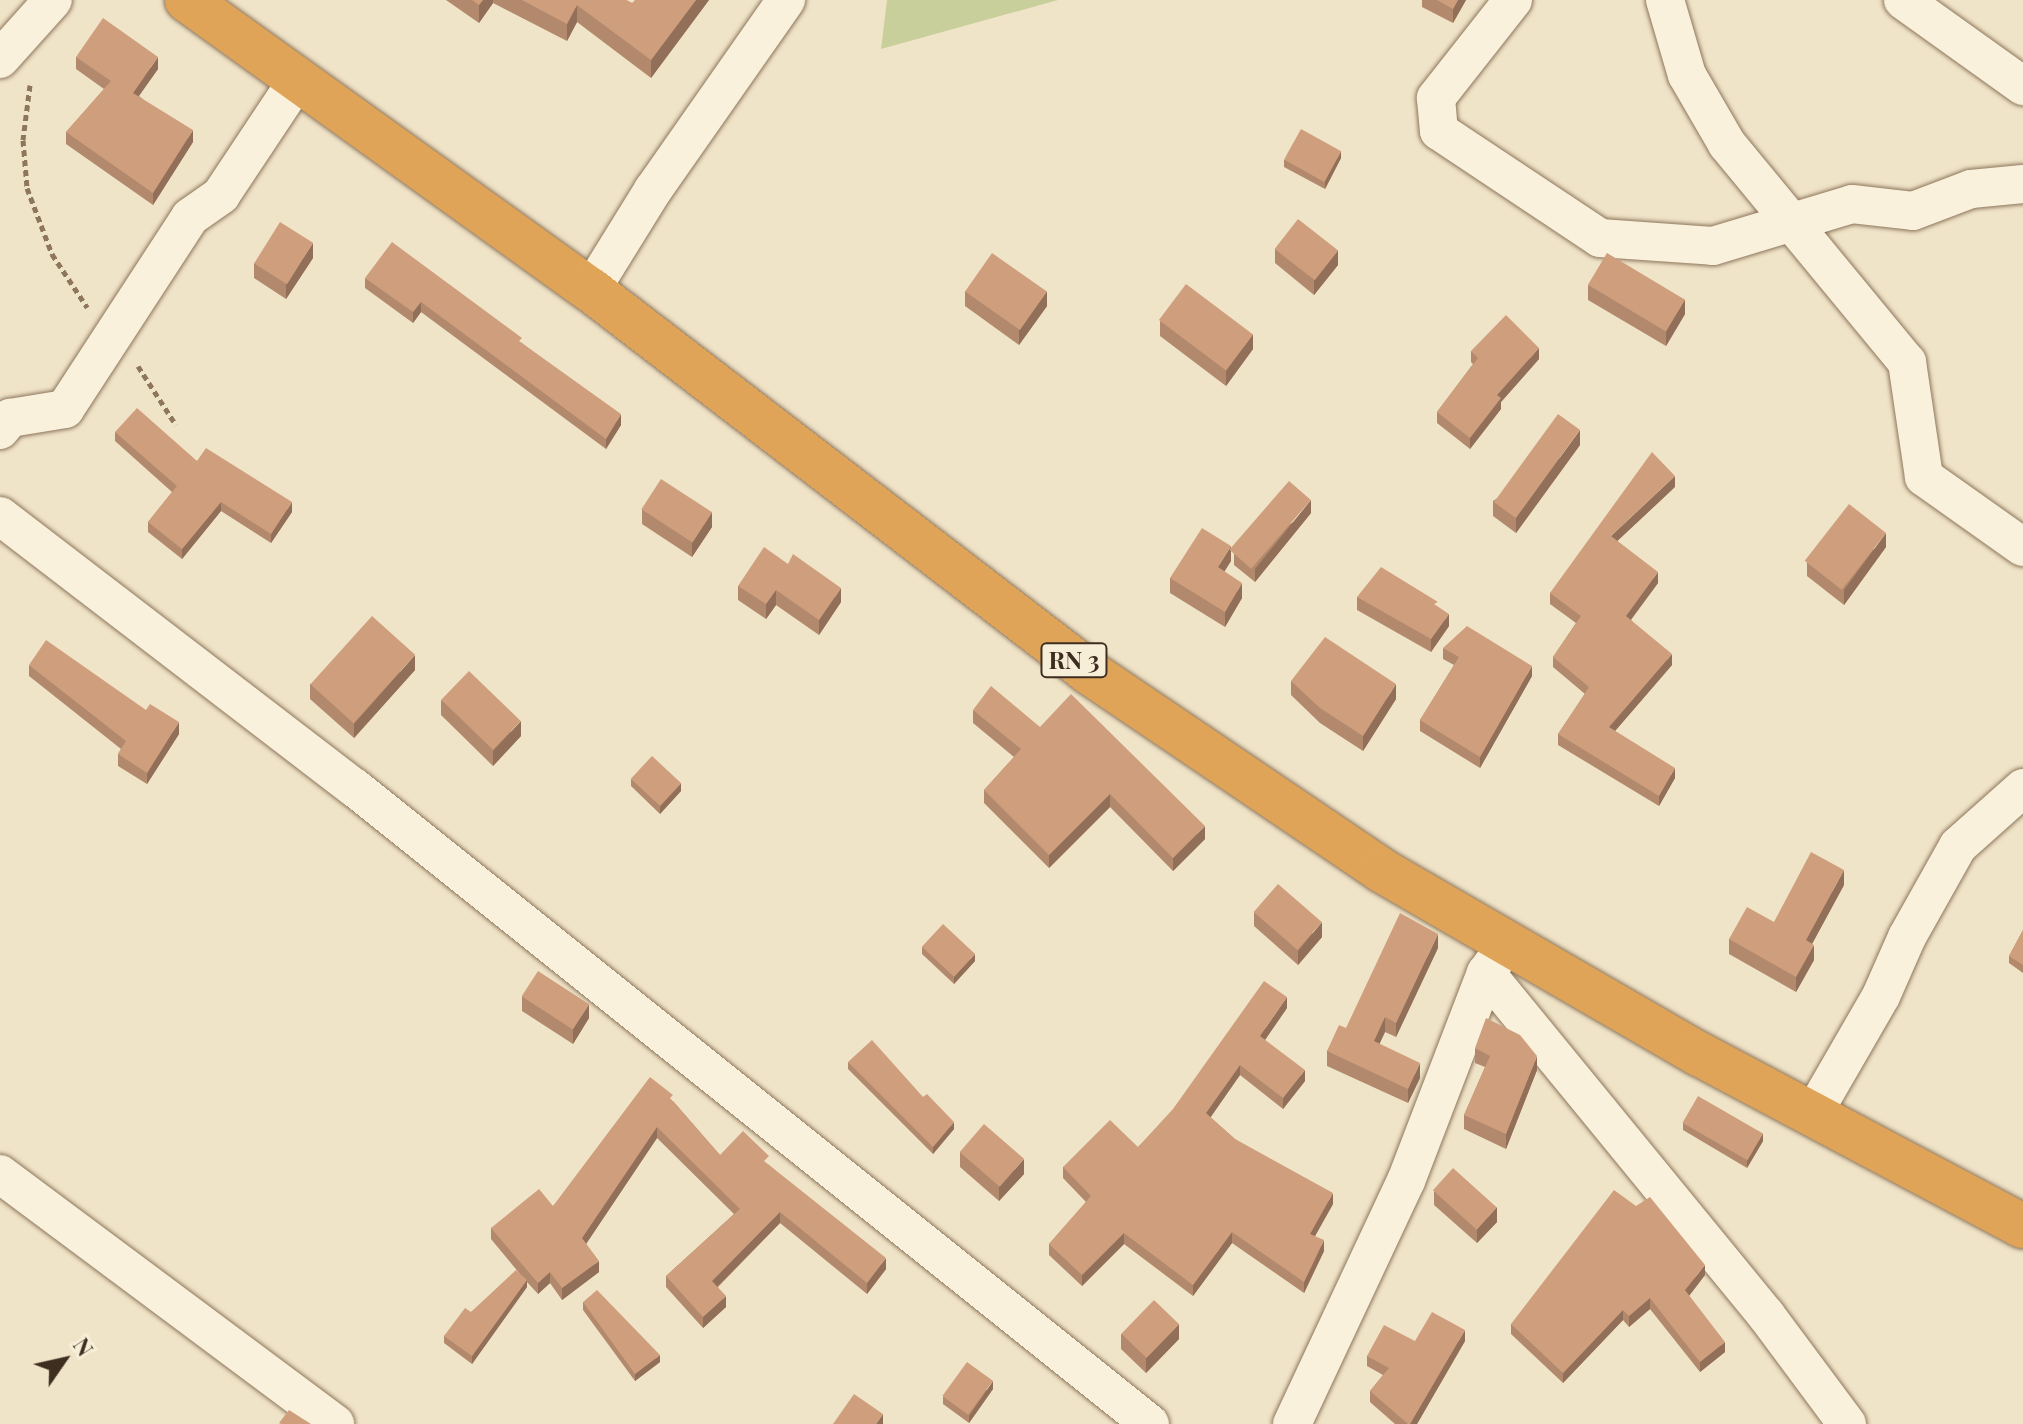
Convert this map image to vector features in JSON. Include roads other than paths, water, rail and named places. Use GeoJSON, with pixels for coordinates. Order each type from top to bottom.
{"type":"FeatureCollection","features":[{"type":"Feature","properties":{"kind":"highway","name":"RN 3"},"geometry":{"type":"LineString","coordinates":[[187,0],[591,290],[1089,672],[1381,870],[1496,958],[1814,1112],[2023,1226]]}},
{"type":"Feature","properties":{"kind":"street"},"geometry":{"type":"LineString","coordinates":[[0,59],[53,0]]}},
{"type":"Feature","properties":{"kind":"street"},"geometry":{"type":"LineString","coordinates":[[591,290],[653,190],[786,0]]}},
{"type":"Feature","properties":{"kind":"street"},"geometry":{"type":"LineString","coordinates":[[1513,0],[1436,98],[1439,131],[1600,238],[1713,246],[1852,204],[1913,211],[1971,189],[2023,184]]}},
{"type":"Feature","properties":{"kind":"street"},"geometry":{"type":"LineString","coordinates":[[1665,0],[1687,75],[1727,144],[1907,362],[1924,477],[2023,547]]}},
{"type":"Feature","properties":{"kind":"street"},"geometry":{"type":"LineString","coordinates":[[1903,0],[2023,86]]}},
{"type":"Feature","properties":{"kind":"street"},"geometry":{"type":"LineString","coordinates":[[0,430],[10,418],[65,409],[190,217],[221,195],[298,79]]}},
{"type":"Feature","properties":{"kind":"street"},"geometry":{"type":"LineString","coordinates":[[0,516],[355,788],[1150,1424]]}},
{"type":"Feature","properties":{"kind":"street"},"geometry":{"type":"LineString","coordinates":[[1814,1112],[1881,996],[1907,937],[1958,846],[2023,788]]}},
{"type":"Feature","properties":{"kind":"street"},"geometry":{"type":"LineString","coordinates":[[1292,1424],[1406,1181],[1496,958]]}},
{"type":"Feature","properties":{"kind":"street"},"geometry":{"type":"LineString","coordinates":[[1496,958],[1847,1424]]}},
{"type":"Feature","properties":{"kind":"street"},"geometry":{"type":"LineString","coordinates":[[0,1174],[335,1424]]}}]}
